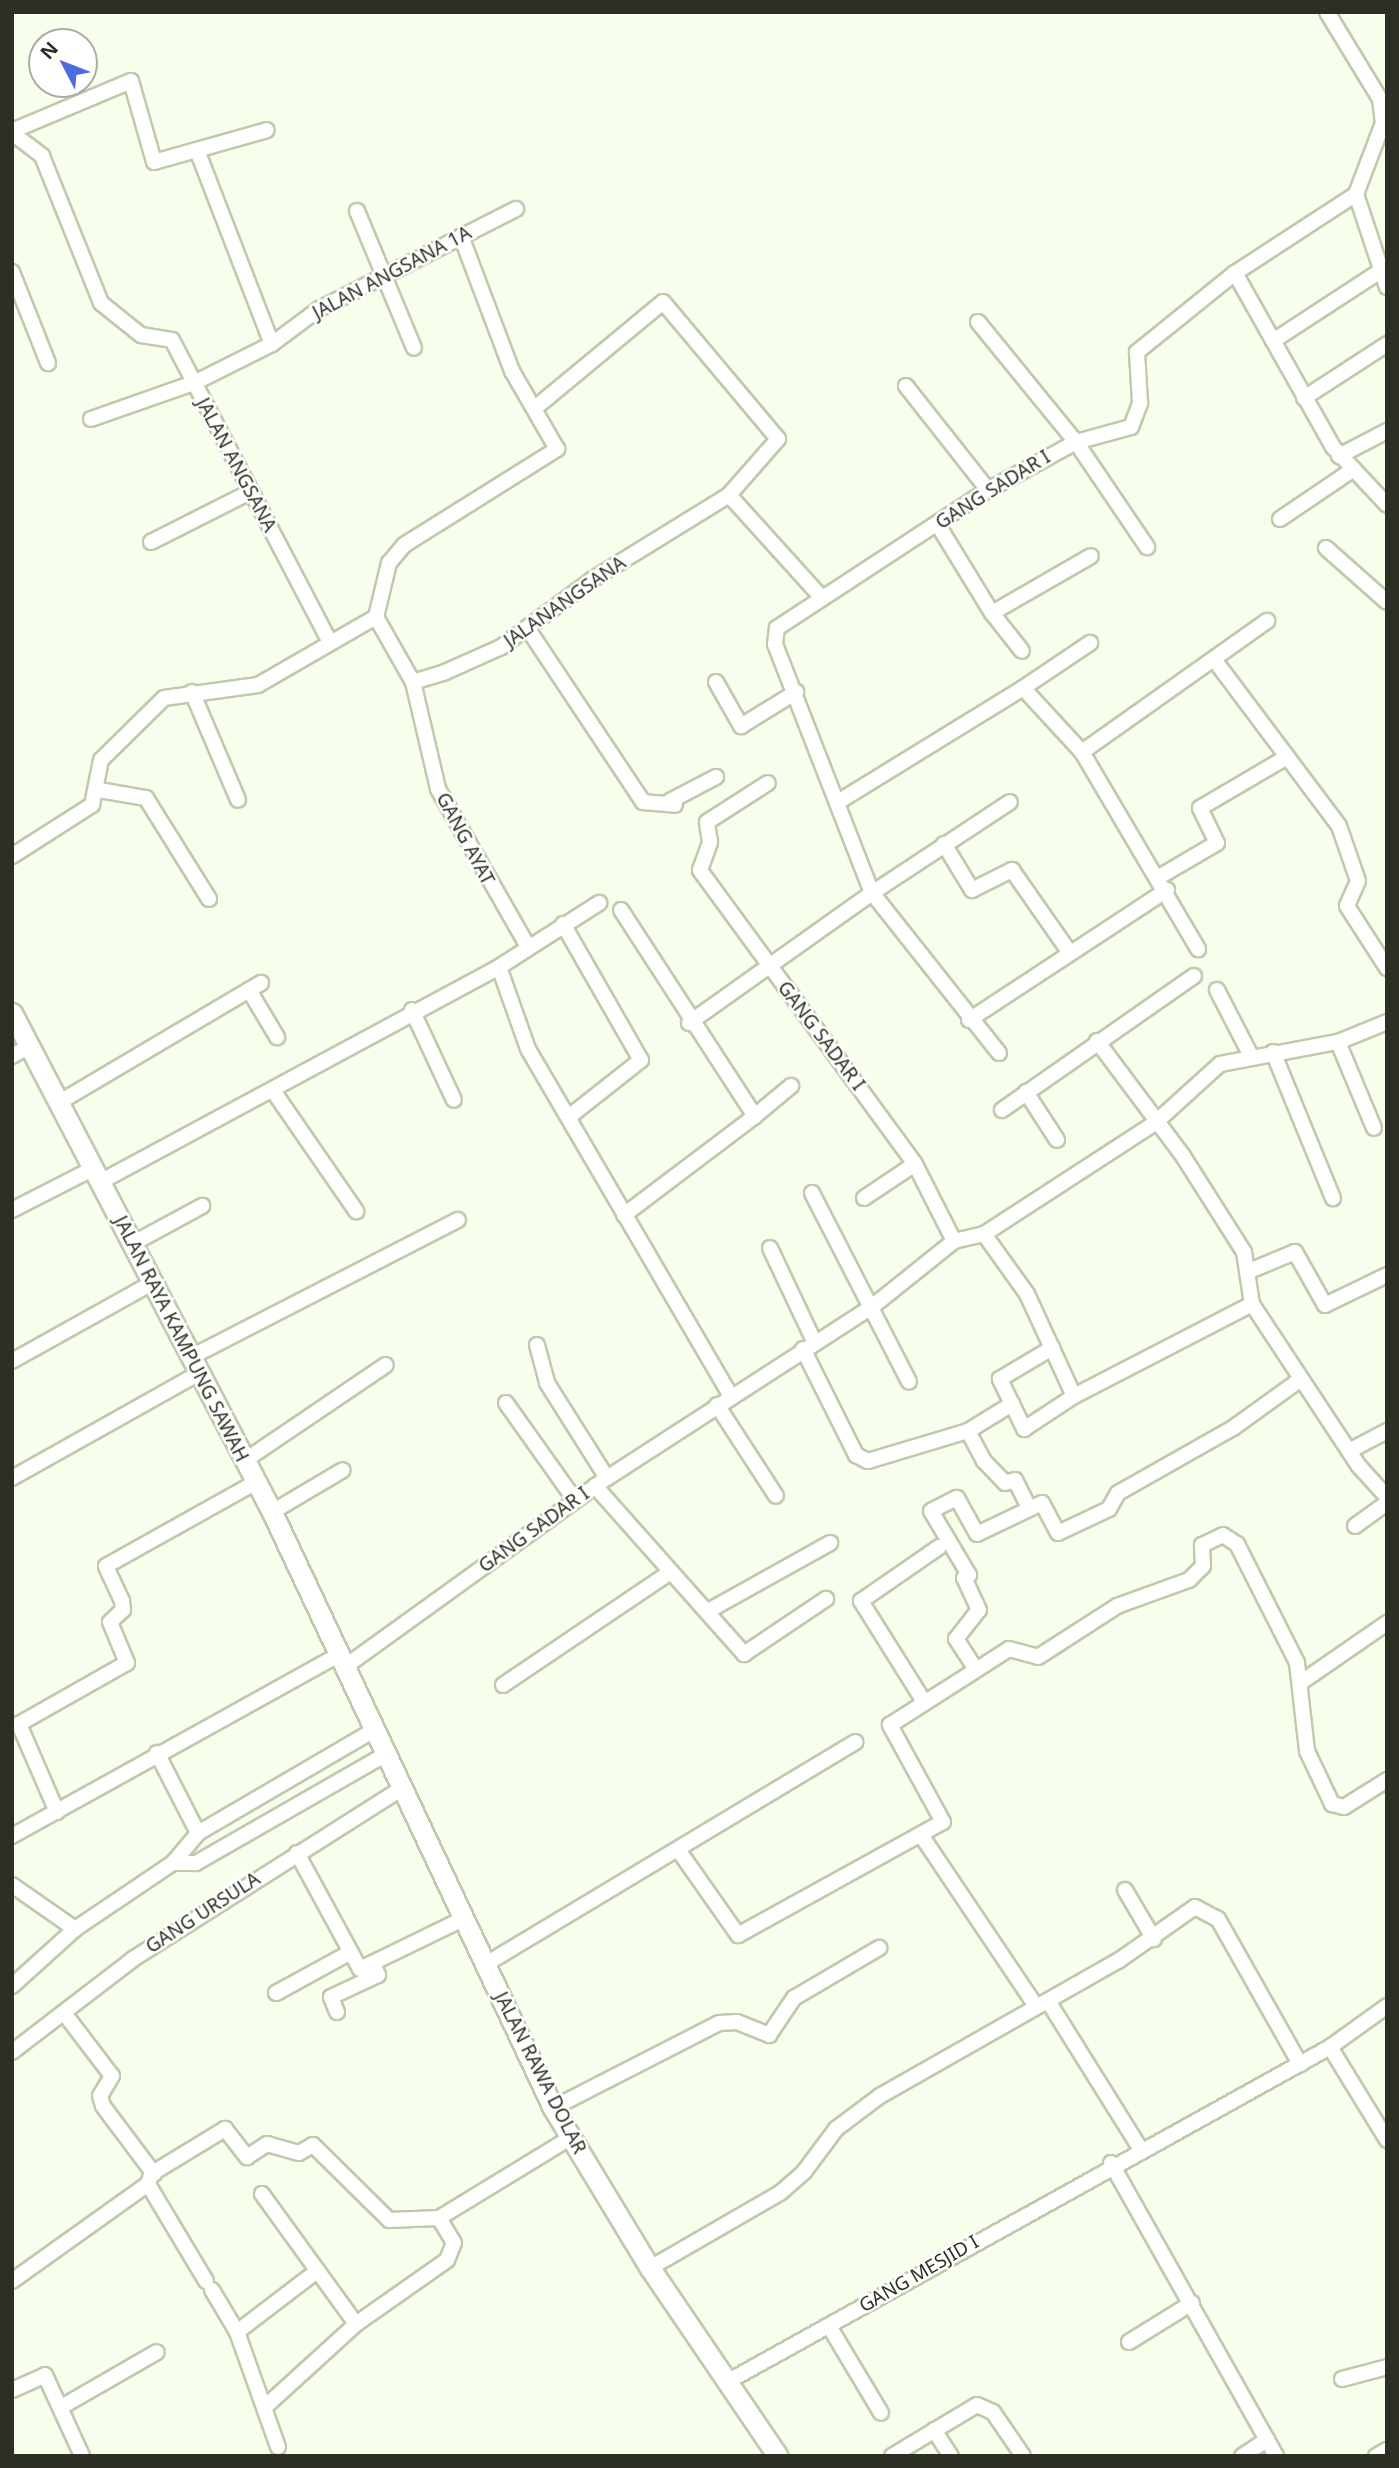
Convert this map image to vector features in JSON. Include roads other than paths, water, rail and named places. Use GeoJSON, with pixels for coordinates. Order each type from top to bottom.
{"type":"FeatureCollection","features":[{"type":"Feature","properties":{"kind":"street"},"geometry":{"type":"LineString","coordinates":[[1327,12],[1369,77],[1385,122],[1356,194],[1235,273],[1339,456],[1387,505]]}},
{"type":"Feature","properties":{"kind":"street"},"geometry":{"type":"LineString","coordinates":[[194,383],[172,340],[141,335],[101,303],[42,156],[12,132],[131,81],[154,162],[267,130]]}},
{"type":"Feature","properties":{"kind":"street"},"geometry":{"type":"LineString","coordinates":[[197,150],[272,344]]}},
{"type":"Feature","properties":{"kind":"street"},"geometry":{"type":"LineString","coordinates":[[1356,194],[1379,272],[1387,287]]}},
{"type":"Feature","properties":{"kind":"street","name":"JALAN ANGSANA 1A"},"geometry":{"type":"LineString","coordinates":[[194,383],[272,344],[319,310],[516,209]]}},
{"type":"Feature","properties":{"kind":"street"},"geometry":{"type":"LineString","coordinates":[[357,211],[414,348]]}},
{"type":"Feature","properties":{"kind":"street"},"geometry":{"type":"LineString","coordinates":[[413,682],[376,617],[389,563],[404,545],[557,449],[512,371],[461,236]]}},
{"type":"Feature","properties":{"kind":"street"},"geometry":{"type":"LineString","coordinates":[[12,272],[48,363]]}},
{"type":"Feature","properties":{"kind":"street"},"geometry":{"type":"LineString","coordinates":[[1273,341],[1379,272]]}},
{"type":"Feature","properties":{"kind":"street","name":"GANG SADAR I"},"geometry":{"type":"LineString","coordinates":[[12,1836],[157,1753],[344,1660],[601,1482],[873,1306],[954,1241],[915,1164],[768,967],[872,894],[773,636],[822,598],[988,489],[1076,442],[1119,433],[1136,421],[1143,348],[1235,273]]}},
{"type":"Feature","properties":{"kind":"street","name":"JALANANGSANA"},"geometry":{"type":"LineString","coordinates":[[413,682],[482,658],[528,629],[593,579],[729,495],[778,439],[663,302],[535,408]]}},
{"type":"Feature","properties":{"kind":"street"},"geometry":{"type":"LineString","coordinates":[[978,322],[1076,442],[1147,547]]}},
{"type":"Feature","properties":{"kind":"street"},"geometry":{"type":"LineString","coordinates":[[1304,398],[1387,344]]}},
{"type":"Feature","properties":{"kind":"street","name":"JALAN ANGSANA"},"geometry":{"type":"LineString","coordinates":[[91,419],[194,383],[330,642]]}},
{"type":"Feature","properties":{"kind":"street"},"geometry":{"type":"LineString","coordinates":[[905,386],[988,489]]}},
{"type":"Feature","properties":{"kind":"street"},"geometry":{"type":"LineString","coordinates":[[1339,456],[1387,430]]}},
{"type":"Feature","properties":{"kind":"street"},"geometry":{"type":"LineString","coordinates":[[1280,519],[1351,471]]}},
{"type":"Feature","properties":{"kind":"street"},"geometry":{"type":"LineString","coordinates":[[151,542],[250,492]]}},
{"type":"Feature","properties":{"kind":"street"},"geometry":{"type":"LineString","coordinates":[[729,495],[822,598]]}},
{"type":"Feature","properties":{"kind":"street"},"geometry":{"type":"LineString","coordinates":[[937,525],[992,613],[1022,651]]}},
{"type":"Feature","properties":{"kind":"street"},"geometry":{"type":"LineString","coordinates":[[1326,548],[1387,602]]}},
{"type":"Feature","properties":{"kind":"street"},"geometry":{"type":"LineString","coordinates":[[992,613],[1091,556]]}},
{"type":"Feature","properties":{"kind":"street"},"geometry":{"type":"LineString","coordinates":[[12,856],[84,812],[99,789],[101,760],[164,698],[192,692],[258,685],[376,617]]}},
{"type":"Feature","properties":{"kind":"street"},"geometry":{"type":"LineString","coordinates":[[1082,752],[1216,662],[1267,621]]}},
{"type":"Feature","properties":{"kind":"street"},"geometry":{"type":"LineString","coordinates":[[528,629],[638,796],[649,805],[673,803],[716,777]]}},
{"type":"Feature","properties":{"kind":"street"},"geometry":{"type":"LineString","coordinates":[[838,802],[1023,688],[1090,643]]}},
{"type":"Feature","properties":{"kind":"street"},"geometry":{"type":"LineString","coordinates":[[1216,662],[1339,826],[1358,881],[1347,906],[1387,968]]}},
{"type":"Feature","properties":{"kind":"street","name":"GANG AYAT"},"geometry":{"type":"LineString","coordinates":[[413,682],[438,789],[528,947]]}},
{"type":"Feature","properties":{"kind":"street"},"geometry":{"type":"LineString","coordinates":[[716,682],[741,726],[796,692]]}},
{"type":"Feature","properties":{"kind":"street"},"geometry":{"type":"LineString","coordinates":[[1023,688],[1082,752],[1167,890],[1198,949]]}},
{"type":"Feature","properties":{"kind":"street"},"geometry":{"type":"LineString","coordinates":[[192,692],[238,800]]}},
{"type":"Feature","properties":{"kind":"street"},"geometry":{"type":"LineString","coordinates":[[1159,877],[1217,843],[1200,808],[1287,757]]}},
{"type":"Feature","properties":{"kind":"street"},"geometry":{"type":"LineString","coordinates":[[689,1023],[768,967],[698,865],[710,842],[707,822],[768,783]]}},
{"type":"Feature","properties":{"kind":"street"},"geometry":{"type":"LineString","coordinates":[[99,789],[146,798],[209,899]]}},
{"type":"Feature","properties":{"kind":"street"},"geometry":{"type":"LineString","coordinates":[[999,1054],[969,1020],[872,894],[943,844],[1010,802]]}},
{"type":"Feature","properties":{"kind":"street"},"geometry":{"type":"LineString","coordinates":[[943,844],[972,890],[1012,870],[1070,953]]}},
{"type":"Feature","properties":{"kind":"street"},"geometry":{"type":"LineString","coordinates":[[969,1020],[1167,890]]}},
{"type":"Feature","properties":{"kind":"street"},"geometry":{"type":"LineString","coordinates":[[12,1210],[96,1176],[274,1092],[412,1010],[499,967],[599,902]]}},
{"type":"Feature","properties":{"kind":"street"},"geometry":{"type":"LineString","coordinates":[[621,910],[689,1023],[755,1116]]}},
{"type":"Feature","properties":{"kind":"street"},"geometry":{"type":"LineString","coordinates":[[563,924],[641,1060],[570,1116]]}},
{"type":"Feature","properties":{"kind":"street"},"geometry":{"type":"LineString","coordinates":[[499,967],[528,1049],[570,1116],[624,1215],[731,1396]]}},
{"type":"Feature","properties":{"kind":"street"},"geometry":{"type":"LineString","coordinates":[[1002,1110],[1097,1041],[1194,976]]}},
{"type":"Feature","properties":{"kind":"street"},"geometry":{"type":"LineString","coordinates":[[58,1102],[255,987],[277,1037]]}},
{"type":"Feature","properties":{"kind":"street"},"geometry":{"type":"LineString","coordinates":[[1217,990],[1251,1056]]}},
{"type":"Feature","properties":{"kind":"street"},"geometry":{"type":"LineString","coordinates":[[412,1010],[454,1100]]}},
{"type":"Feature","properties":{"kind":"street","name":"JALAN RAYA KAMPUNG SAWAH"},"geometry":{"type":"LineString","coordinates":[[12,1013],[21,1051],[58,1102],[256,1482],[344,1660]]}},
{"type":"Feature","properties":{"kind":"street"},"geometry":{"type":"LineString","coordinates":[[954,1241],[985,1234],[1156,1123],[1220,1064],[1251,1056],[1338,1042],[1387,1022]]}},
{"type":"Feature","properties":{"kind":"street"},"geometry":{"type":"LineString","coordinates":[[1097,1041],[1244,1252],[1252,1304],[1349,1451],[1387,1497]]}},
{"type":"Feature","properties":{"kind":"street"},"geometry":{"type":"LineString","coordinates":[[1338,1042],[1374,1128]]}},
{"type":"Feature","properties":{"kind":"street"},"geometry":{"type":"LineString","coordinates":[[1273,1052],[1333,1198]]}},
{"type":"Feature","properties":{"kind":"street"},"geometry":{"type":"LineString","coordinates":[[624,1215],[791,1086]]}},
{"type":"Feature","properties":{"kind":"street"},"geometry":{"type":"LineString","coordinates":[[274,1092],[356,1211]]}},
{"type":"Feature","properties":{"kind":"street"},"geometry":{"type":"LineString","coordinates":[[1026,1092],[1057,1140]]}},
{"type":"Feature","properties":{"kind":"street"},"geometry":{"type":"LineString","coordinates":[[864,1198],[915,1164]]}},
{"type":"Feature","properties":{"kind":"street"},"geometry":{"type":"LineString","coordinates":[[812,1193],[873,1306],[909,1382]]}},
{"type":"Feature","properties":{"kind":"street"},"geometry":{"type":"LineString","coordinates":[[132,1244],[202,1206]]}},
{"type":"Feature","properties":{"kind":"street"},"geometry":{"type":"LineString","coordinates":[[12,1478],[195,1365],[458,1220]]}},
{"type":"Feature","properties":{"kind":"street"},"geometry":{"type":"LineString","coordinates":[[985,1234],[1027,1294],[1074,1396]]}},
{"type":"Feature","properties":{"kind":"street"},"geometry":{"type":"LineString","coordinates":[[770,1248],[809,1345],[862,1460],[968,1431],[1012,1404]]}},
{"type":"Feature","properties":{"kind":"street"},"geometry":{"type":"LineString","coordinates":[[1247,1272],[1295,1252],[1325,1305],[1387,1275]]}},
{"type":"Feature","properties":{"kind":"street"},"geometry":{"type":"LineString","coordinates":[[12,1361],[152,1283]]}},
{"type":"Feature","properties":{"kind":"street"},"geometry":{"type":"LineString","coordinates":[[1052,1348],[1000,1379],[1024,1429],[1074,1396],[1252,1304]]}},
{"type":"Feature","properties":{"kind":"street"},"geometry":{"type":"LineString","coordinates":[[537,1345],[547,1383],[601,1482],[669,1573],[750,1654],[825,1599]]}},
{"type":"Feature","properties":{"kind":"street"},"geometry":{"type":"LineString","coordinates":[[244,1461],[386,1365]]}},
{"type":"Feature","properties":{"kind":"street"},"geometry":{"type":"LineString","coordinates":[[975,1668],[956,1639],[979,1610],[964,1578],[969,1574],[931,1511],[957,1498],[977,1534],[1042,1503],[1058,1533],[1079,1523],[1301,1379]]}},
{"type":"Feature","properties":{"kind":"street"},"geometry":{"type":"LineString","coordinates":[[506,1403],[575,1500]]}},
{"type":"Feature","properties":{"kind":"street"},"geometry":{"type":"LineString","coordinates":[[717,1405],[776,1496]]}},
{"type":"Feature","properties":{"kind":"street"},"geometry":{"type":"LineString","coordinates":[[968,1431],[984,1461],[1005,1483],[1015,1480],[1029,1508]]}},
{"type":"Feature","properties":{"kind":"street"},"geometry":{"type":"LineString","coordinates":[[1349,1451],[1387,1432]]}},
{"type":"Feature","properties":{"kind":"street"},"geometry":{"type":"LineString","coordinates":[[271,1512],[343,1470]]}},
{"type":"Feature","properties":{"kind":"street"},"geometry":{"type":"LineString","coordinates":[[57,1812],[16,1721],[127,1662],[110,1622],[123,1610],[120,1593],[106,1566],[256,1482]]}},
{"type":"Feature","properties":{"kind":"street"},"geometry":{"type":"LineString","coordinates":[[1355,1525],[1387,1503]]}},
{"type":"Feature","properties":{"kind":"street"},"geometry":{"type":"LineString","coordinates":[[679,1851],[738,1935],[943,1822],[890,1725],[923,1700],[1009,1649],[1038,1657],[1117,1606],[1189,1580],[1203,1566],[1202,1545],[1223,1535],[1237,1544],[1264,1591],[1300,1683],[1312,1768],[1332,1804],[1344,1807],[1387,1780]]}},
{"type":"Feature","properties":{"kind":"street"},"geometry":{"type":"LineString","coordinates":[[708,1611],[830,1543]]}},
{"type":"Feature","properties":{"kind":"street"},"geometry":{"type":"LineString","coordinates":[[923,1700],[861,1601],[939,1547]]}},
{"type":"Feature","properties":{"kind":"street"},"geometry":{"type":"LineString","coordinates":[[503,1685],[669,1573]]}},
{"type":"Feature","properties":{"kind":"street"},"geometry":{"type":"LineString","coordinates":[[1300,1683],[1387,1623]]}},
{"type":"Feature","properties":{"kind":"street","name":"JALAN RAWA DOLAR"},"geometry":{"type":"LineString","coordinates":[[344,1660],[553,2108],[650,2269],[778,2456]]}},
{"type":"Feature","properties":{"kind":"street"},"geometry":{"type":"LineString","coordinates":[[12,1986],[75,1929],[173,1863],[198,1833],[376,1729]]}},
{"type":"Feature","properties":{"kind":"street"},"geometry":{"type":"LineString","coordinates":[[486,1964],[679,1851],[856,1742]]}},
{"type":"Feature","properties":{"kind":"street"},"geometry":{"type":"LineString","coordinates":[[157,1753],[198,1833]]}},
{"type":"Feature","properties":{"kind":"street"},"geometry":{"type":"LineString","coordinates":[[173,1863],[195,1863],[388,1753]]}},
{"type":"Feature","properties":{"kind":"street","name":"GANG URSULA"},"geometry":{"type":"LineString","coordinates":[[12,2052],[133,1959],[404,1787]]}},
{"type":"Feature","properties":{"kind":"street"},"geometry":{"type":"LineString","coordinates":[[920,1835],[1042,2004],[1140,2148]]}},
{"type":"Feature","properties":{"kind":"street"},"geometry":{"type":"LineString","coordinates":[[298,1853],[349,1953],[360,1969],[465,1918]]}},
{"type":"Feature","properties":{"kind":"street"},"geometry":{"type":"LineString","coordinates":[[12,1885],[75,1929]]}},
{"type":"Feature","properties":{"kind":"street"},"geometry":{"type":"LineString","coordinates":[[1125,1890],[1154,1939]]}},
{"type":"Feature","properties":{"kind":"street"},"geometry":{"type":"LineString","coordinates":[[650,2269],[780,2193],[856,2112],[1154,1939],[1195,1907],[1211,1910],[1300,2064]]}},
{"type":"Feature","properties":{"kind":"street"},"geometry":{"type":"LineString","coordinates":[[553,2108],[719,2023],[737,2022],[769,2035],[794,1997],[879,1948]]}},
{"type":"Feature","properties":{"kind":"street"},"geometry":{"type":"LineString","coordinates":[[276,1993],[349,1953]]}},
{"type":"Feature","properties":{"kind":"street"},"geometry":{"type":"LineString","coordinates":[[337,2012],[331,1997],[378,1975],[373,1963]]}},
{"type":"Feature","properties":{"kind":"street","name":"GANG MESJID I"},"geometry":{"type":"LineString","coordinates":[[727,2382],[1111,2164],[1330,2047],[1387,2006]]}},
{"type":"Feature","properties":{"kind":"street"},"geometry":{"type":"LineString","coordinates":[[64,2013],[112,2076],[100,2096],[103,2106],[151,2179],[237,2332],[266,2406],[278,2447]]}},
{"type":"Feature","properties":{"kind":"street"},"geometry":{"type":"LineString","coordinates":[[1330,2047],[1387,2140]]}},
{"type":"Feature","properties":{"kind":"street"},"geometry":{"type":"LineString","coordinates":[[12,2281],[151,2179],[225,2129],[247,2157],[267,2144],[299,2153],[313,2145],[389,2220],[439,2218],[570,2138]]}},
{"type":"Feature","properties":{"kind":"street"},"geometry":{"type":"LineString","coordinates":[[1111,2164],[1192,2303],[1276,2456]]}},
{"type":"Feature","properties":{"kind":"street"},"geometry":{"type":"LineString","coordinates":[[262,2194],[356,2324]]}},
{"type":"Feature","properties":{"kind":"street"},"geometry":{"type":"LineString","coordinates":[[266,2406],[356,2324],[447,2260],[454,2243],[439,2218]]}},
{"type":"Feature","properties":{"kind":"street"},"geometry":{"type":"LineString","coordinates":[[237,2332],[317,2270]]}},
{"type":"Feature","properties":{"kind":"street"},"geometry":{"type":"LineString","coordinates":[[1129,2343],[1192,2303]]}},
{"type":"Feature","properties":{"kind":"street"},"geometry":{"type":"LineString","coordinates":[[828,2326],[881,2413]]}},
{"type":"Feature","properties":{"kind":"street"},"geometry":{"type":"LineString","coordinates":[[63,2406],[158,2352]]}},
{"type":"Feature","properties":{"kind":"street"},"geometry":{"type":"LineString","coordinates":[[1342,2379],[1387,2367]]}},
{"type":"Feature","properties":{"kind":"street"},"geometry":{"type":"LineString","coordinates":[[12,2390],[41,2373],[63,2406],[82,2456]]}},
{"type":"Feature","properties":{"kind":"street"},"geometry":{"type":"LineString","coordinates":[[892,2456],[970,2407],[985,2407],[1023,2456]]}},
{"type":"Feature","properties":{"kind":"street"},"geometry":{"type":"LineString","coordinates":[[934,2430],[951,2456]]}},
{"type":"Feature","properties":{"kind":"street"},"geometry":{"type":"LineString","coordinates":[[1242,2456],[1267,2440]]}},
{"type":"Feature","properties":{"kind":"street"},"geometry":{"type":"LineString","coordinates":[[1376,2456],[1387,2450]]}}]}
